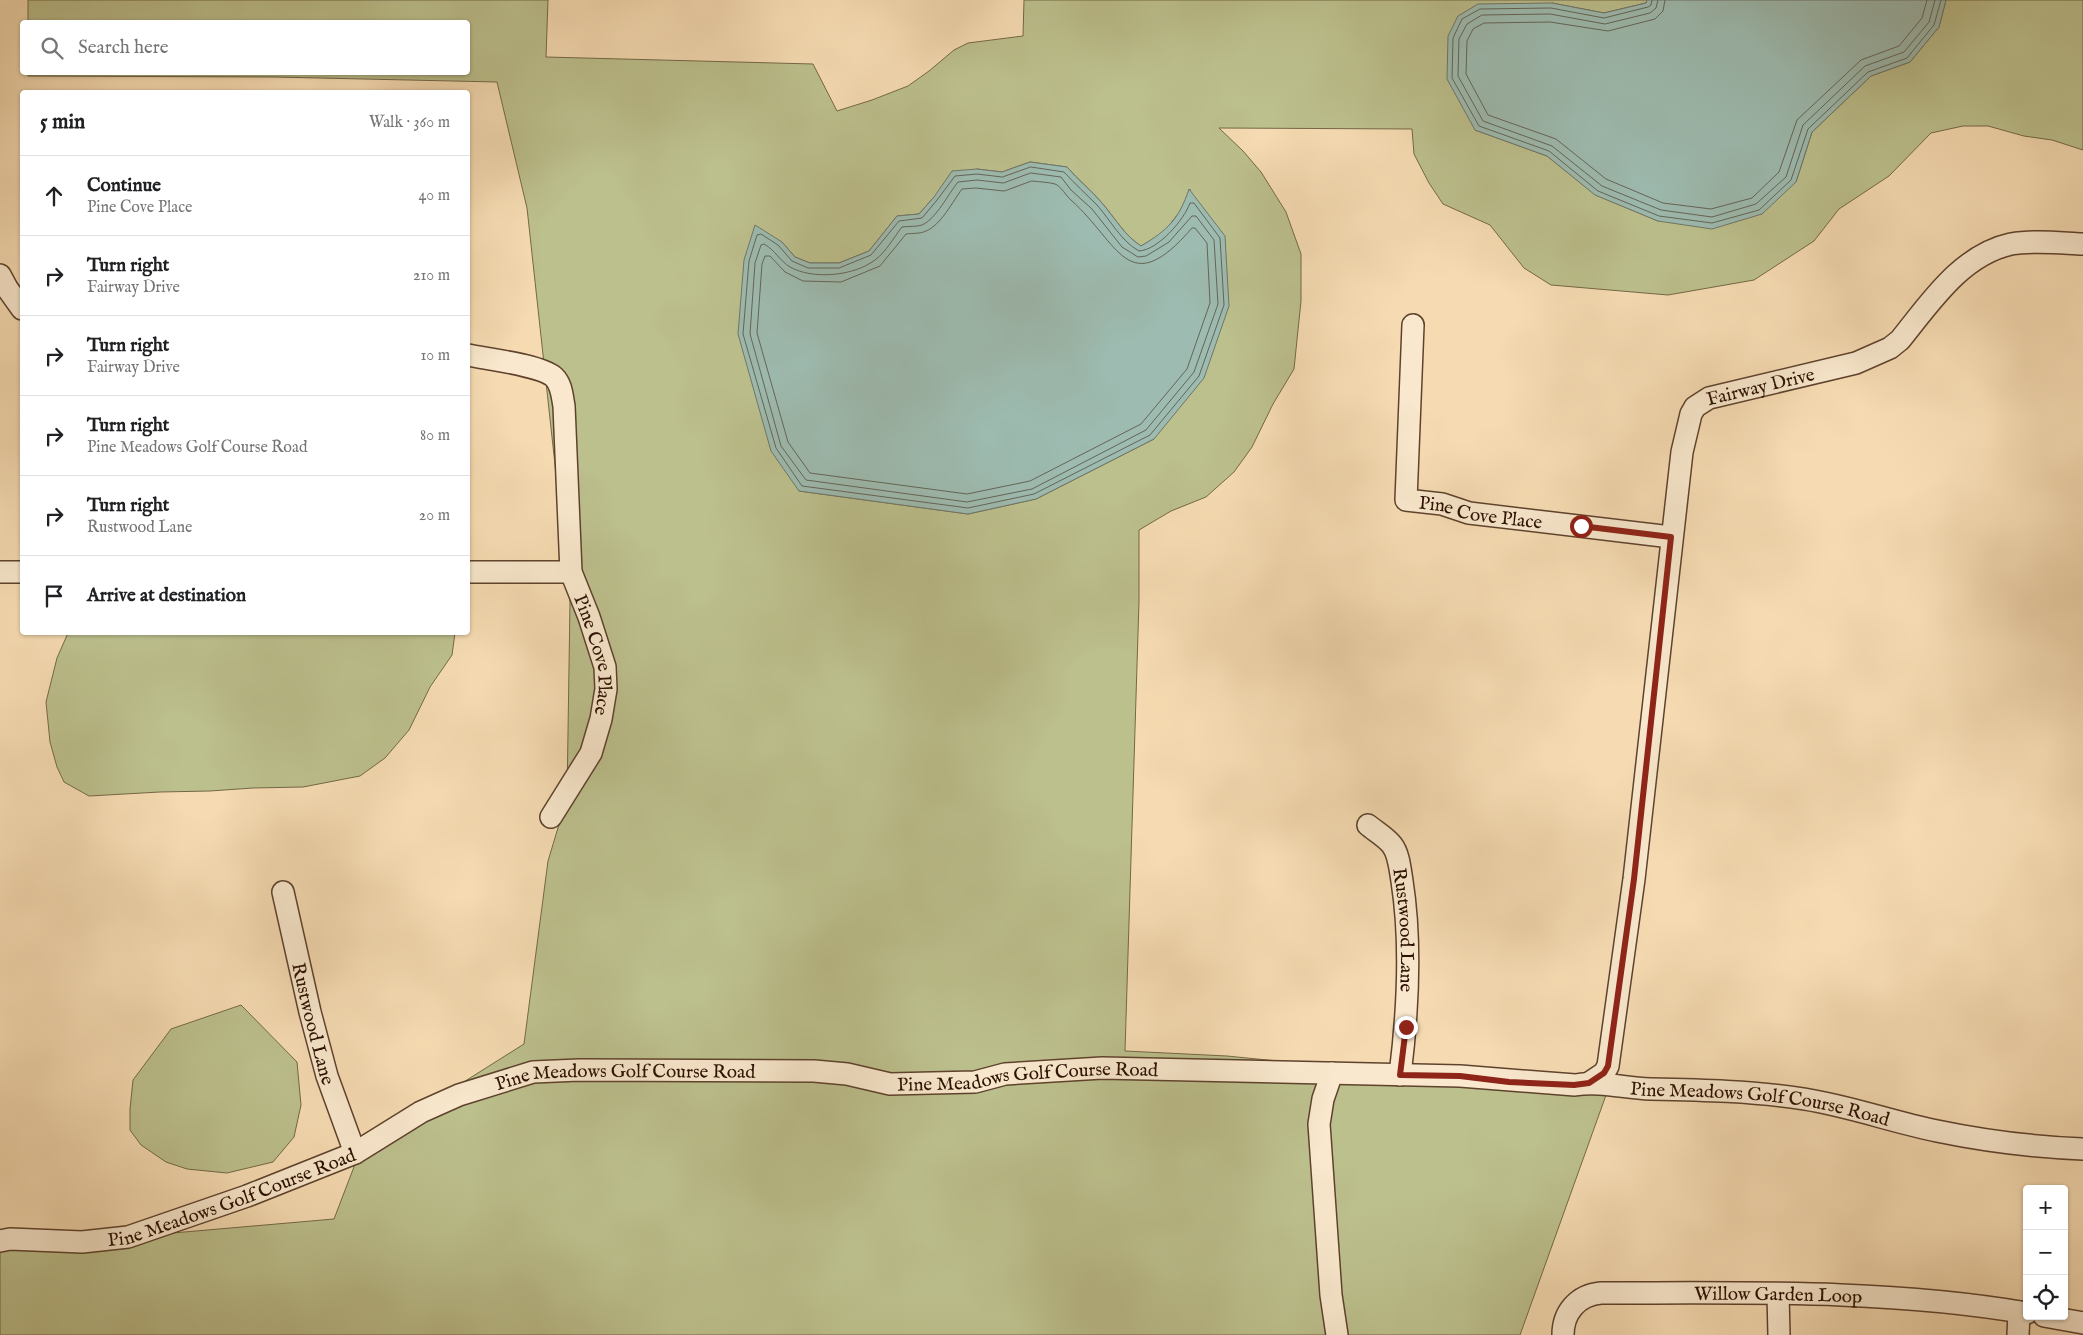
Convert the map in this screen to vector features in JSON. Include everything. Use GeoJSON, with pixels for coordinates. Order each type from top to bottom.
{"type":"FeatureCollection","features":[{"type":"Feature","properties":{"kind":"street","name":"Fairway Drive"},"geometry":{"type":"LineString","coordinates":[[1589,1083],[1604,1073],[1608,1066],[1634,879],[1671,537],[1682,452],[1690,414],[1695,407],[1708,398],[1856,363],[1890,348],[1900,340],[1955,275],[1971,262],[1991,251],[2011,244],[2083,244]]}},
{"type":"Feature","properties":{"kind":"street"},"geometry":{"type":"LineString","coordinates":[[0,275],[20,306]]}},
{"type":"Feature","properties":{"kind":"street","name":"Pine Cove Place"},"geometry":{"type":"LineString","coordinates":[[1413,325],[1406,500],[1442,504],[1469,513],[1671,537]]}},
{"type":"Feature","properties":{"kind":"street","name":"Pine Cove Place"},"geometry":{"type":"LineString","coordinates":[[470,355],[534,368],[553,377],[561,388],[564,406],[571,572],[589,616],[605,668],[606,689],[601,719],[591,752],[551,817]]}},
{"type":"Feature","properties":{"kind":"street"},"geometry":{"type":"LineString","coordinates":[[0,572],[20,572]]}},
{"type":"Feature","properties":{"kind":"street"},"geometry":{"type":"LineString","coordinates":[[470,572],[571,572]]}},
{"type":"Feature","properties":{"kind":"street","name":"Rustwood Lane"},"geometry":{"type":"LineString","coordinates":[[1368,825],[1392,845],[1400,863],[1405,900],[1408,942],[1406,1027],[1400,1075]]}},
{"type":"Feature","properties":{"kind":"street","name":"Rustwood Lane"},"geometry":{"type":"LineString","coordinates":[[283,892],[310,1012],[327,1076],[355,1153]]}},
{"type":"Feature","properties":{"kind":"street","name":"Pine Meadows Golf Course Road"},"geometry":{"type":"LineString","coordinates":[[0,1241],[10,1239],[82,1242],[128,1237],[247,1196],[355,1153],[421,1112],[459,1095],[533,1072],[579,1070],[814,1072],[847,1074],[890,1084],[975,1082],[1005,1074],[1102,1068],[1460,1076],[1509,1082],[1574,1085],[1589,1083],[1636,1089],[1766,1094],[1806,1099],[1936,1131],[1992,1141],[2038,1147],[2083,1149]]}},
{"type":"Feature","properties":{"kind":"street"},"geometry":{"type":"LineString","coordinates":[[1332,1074],[1323,1099],[1319,1124],[1331,1295],[1337,1335]]}},
{"type":"Feature","properties":{"kind":"street","name":"Willow Garden Loop"},"geometry":{"type":"LineString","coordinates":[[1563,1335],[1565,1320],[1570,1309],[1579,1301],[1596,1294],[1778,1294],[1874,1297],[1971,1305],[2023,1313]]}},
{"type":"Feature","properties":{"kind":"street"},"geometry":{"type":"LineString","coordinates":[[1778,1294],[1779,1335]]}},
{"type":"Feature","properties":{"kind":"street"},"geometry":{"type":"LineString","coordinates":[[2018,1335],[2023,1313]]}},
{"type":"Feature","properties":{"kind":"street"},"geometry":{"type":"LineString","coordinates":[[2066,1320],[2083,1323]]}},
{"type":"Feature","properties":{"kind":"green space"},"geometry":{"type":"Polygon","coordinates":[[[28,0],[548,0],[546,57],[813,64],[837,111],[908,86],[954,50],[968,43],[1023,36],[1024,0],[1647,0],[1646,3],[1604,13],[1552,3],[1475,130],[1547,156],[1596,195],[1658,221],[1796,182],[1812,132],[1871,76],[1910,62],[1939,27],[1946,0],[2083,0],[2083,150],[2052,140],[2024,136],[1988,126],[1963,126],[1931,133],[1889,176],[1839,209],[1814,241],[1754,280],[1668,295],[1551,285],[1524,268],[1490,225],[1443,204],[1429,183],[1414,154],[1412,129],[1219,128],[1261,172],[1286,212],[1301,254],[1301,301],[1294,369],[1273,404],[1252,447],[1234,472],[1206,497],[1171,511],[1139,530],[1139,601],[1125,1051],[1227,1056],[1327,1066],[1610,1084],[1520,1335],[0,1335],[0,1248],[334,1219],[362,1146],[524,1044],[548,861],[567,798],[570,602],[527,208],[497,82],[275,77],[28,76],[470,75],[470,20],[28,20],[28,0]],[[1030,162],[1002,172],[977,169],[934,197],[919,214],[897,216],[869,251],[839,263],[810,263],[795,257],[782,242],[799,491],[968,514],[1036,499],[1154,439],[1190,189],[1182,209],[1163,233],[1141,246],[1125,232],[1098,198],[1067,167],[1030,162]]]}},
{"type":"Feature","properties":{"kind":"green space"},"geometry":{"type":"Polygon","coordinates":[[[67,635],[455,635],[452,655],[430,687],[409,730],[385,758],[360,776],[303,787],[89,796],[64,782],[57,767],[50,742],[46,702],[57,658],[67,635]]]}},
{"type":"Feature","properties":{"kind":"green space"},"geometry":{"type":"Polygon","coordinates":[[[241,1005],[297,1062],[301,1105],[294,1137],[273,1162],[227,1173],[187,1169],[166,1162],[141,1145],[130,1130],[133,1080],[171,1029],[241,1005]]]}},
{"type":"Feature","properties":{"kind":"water"},"geometry":{"type":"Polygon","coordinates":[[[1647,0],[1946,0],[1939,27],[1910,62],[1871,76],[1812,132],[1796,182],[1762,214],[1712,229],[1658,221],[1595,195],[1547,156],[1475,130],[1447,79],[1448,36],[1458,16],[1478,4],[1552,3],[1604,13],[1646,3],[1647,0]]]}},
{"type":"Feature","properties":{"kind":"water"},"geometry":{"type":"Polygon","coordinates":[[[1030,162],[1067,167],[1098,198],[1125,232],[1141,246],[1158,235],[1177,216],[1189,189],[1225,236],[1229,306],[1204,378],[1154,439],[1036,499],[968,514],[799,491],[771,451],[738,334],[744,260],[755,225],[782,242],[795,257],[810,263],[839,263],[869,251],[897,216],[919,214],[934,197],[952,171],[977,169],[1002,172],[1030,162]]]}},
{"type":"Feature","properties":{"kind":"route"},"geometry":{"type":"LineString","coordinates":[[1406,1027],[1400,1075],[1460,1076],[1509,1082],[1574,1085],[1589,1083],[1604,1073],[1608,1066],[1634,879],[1671,537],[1581,526]]}}]}
